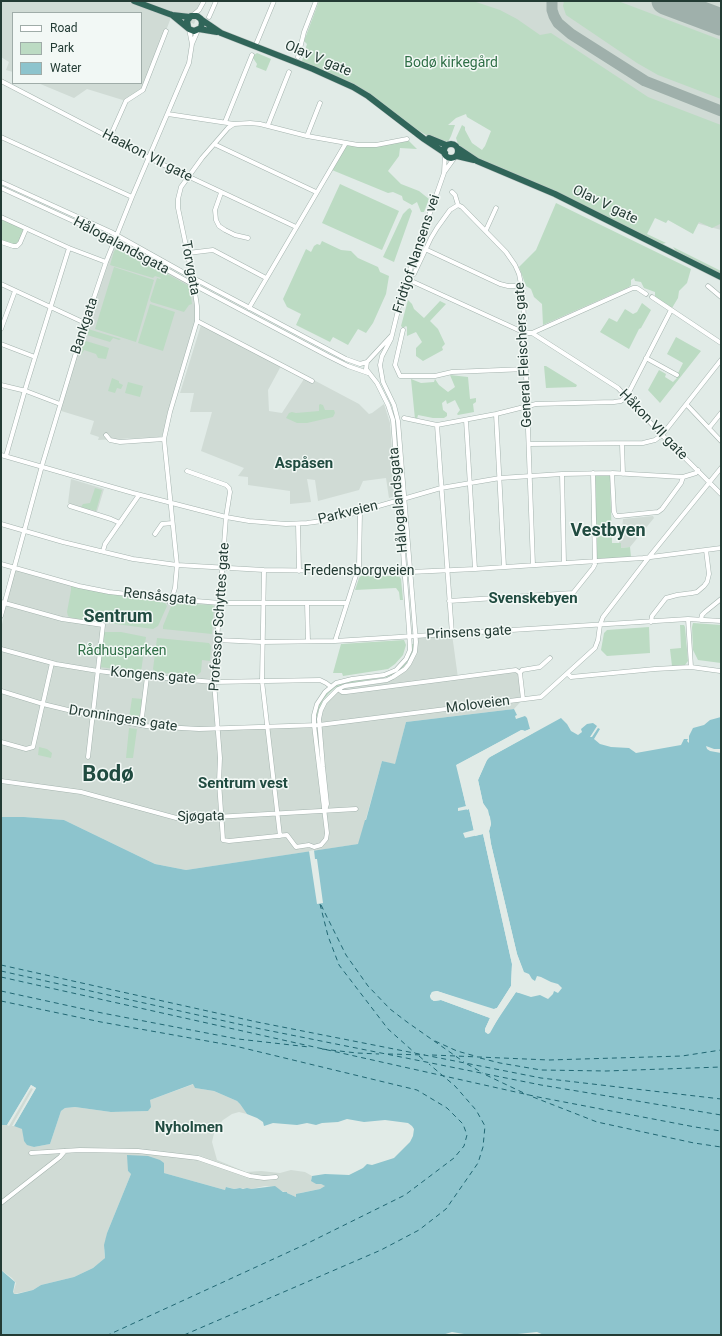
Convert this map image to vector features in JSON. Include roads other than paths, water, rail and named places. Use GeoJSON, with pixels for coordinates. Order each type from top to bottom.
{"type":"FeatureCollection","features":[{"type":"Feature","properties":{"kind":"highway"},"geometry":{"type":"LineString","coordinates":[[134,1],[172,15],[197,16],[201,19],[202,25],[198,30],[194,31],[172,15]]}},
{"type":"Feature","properties":{"kind":"highway"},"geometry":{"type":"LineString","coordinates":[[188,28],[187,21],[191,16]]}},
{"type":"Feature","properties":{"kind":"highway","name":"Olav V gate"},"geometry":{"type":"LineString","coordinates":[[201,19],[221,33],[313,69],[353,87],[368,96],[448,157],[477,160]]}},
{"type":"Feature","properties":{"kind":"highway","name":"Olav V gate"},"geometry":{"type":"LineString","coordinates":[[198,30],[221,33]]}},
{"type":"Feature","properties":{"kind":"highway","name":"Olav V gate"},"geometry":{"type":"LineString","coordinates":[[418,134],[446,145],[453,143],[457,145],[459,149],[477,160],[560,196],[721,277]]}},
{"type":"Feature","properties":{"kind":"highway"},"geometry":{"type":"LineString","coordinates":[[445,154],[444,149],[446,145]]}},
{"type":"Feature","properties":{"kind":"highway"},"geometry":{"type":"LineString","coordinates":[[456,157],[459,149]]}},
{"type":"Feature","properties":{"kind":"street"},"geometry":{"type":"LineString","coordinates":[[209,17],[216,1]]}},
{"type":"Feature","properties":{"kind":"street"},"geometry":{"type":"LineString","coordinates":[[257,42],[274,1]]}},
{"type":"Feature","properties":{"kind":"street"},"geometry":{"type":"LineString","coordinates":[[298,57],[304,32],[316,1]]}},
{"type":"Feature","properties":{"kind":"street"},"geometry":{"type":"LineString","coordinates":[[191,16],[203,3]]}},
{"type":"Feature","properties":{"kind":"street"},"geometry":{"type":"LineString","coordinates":[[201,19],[200,13],[203,3]]}},
{"type":"Feature","properties":{"kind":"street","name":"Bankgata"},"geometry":{"type":"LineString","coordinates":[[188,28],[192,44]]}},
{"type":"Feature","properties":{"kind":"street","name":"Bankgata"},"geometry":{"type":"LineString","coordinates":[[1,616],[3,603],[14,568],[41,466],[85,323],[115,238],[189,63],[192,44],[198,30]]}},
{"type":"Feature","properties":{"kind":"street"},"geometry":{"type":"LineString","coordinates":[[110,137],[126,101],[143,90],[166,31]]}},
{"type":"Feature","properties":{"kind":"street"},"geometry":{"type":"LineString","coordinates":[[225,122],[252,55]]}},
{"type":"Feature","properties":{"kind":"street"},"geometry":{"type":"LineString","coordinates":[[268,126],[289,72]]}},
{"type":"Feature","properties":{"kind":"street","name":"Haakon VII gate"},"geometry":{"type":"LineString","coordinates":[[1,81],[188,178],[296,227]]}},
{"type":"Feature","properties":{"kind":"street"},"geometry":{"type":"LineString","coordinates":[[307,136],[320,103]]}},
{"type":"Feature","properties":{"kind":"street"},"geometry":{"type":"LineString","coordinates":[[168,114],[234,124],[250,123],[346,143],[376,145],[407,138]]}},
{"type":"Feature","properties":{"kind":"street","name":"Torvgata"},"geometry":{"type":"LineString","coordinates":[[171,601],[176,580],[177,564],[164,439],[170,412],[197,322],[197,306],[193,278],[178,208],[178,199],[181,187],[202,158],[228,128],[234,124]]}},
{"type":"Feature","properties":{"kind":"street"},"geometry":{"type":"LineString","coordinates":[[1,137],[132,197]]}},
{"type":"Feature","properties":{"kind":"street"},"geometry":{"type":"LineString","coordinates":[[249,308],[346,143]]}},
{"type":"Feature","properties":{"kind":"street"},"geometry":{"type":"LineString","coordinates":[[214,144],[316,192]]}},
{"type":"Feature","properties":{"kind":"street","name":"Fridtjof Nansens vei"},"geometry":{"type":"LineString","coordinates":[[380,367],[381,358],[390,343],[403,290],[444,173],[445,154]]}},
{"type":"Feature","properties":{"kind":"street","name":"Fridtjof Nansens vei"},"geometry":{"type":"LineString","coordinates":[[444,173],[456,157]]}},
{"type":"Feature","properties":{"kind":"street","name":"Hålogalandsgata"},"geometry":{"type":"LineString","coordinates":[[1,182],[110,232],[115,238],[194,285],[340,362],[368,373],[377,383],[388,405],[393,420],[411,572],[416,644],[409,664],[401,672],[387,680],[352,684],[338,688]]}},
{"type":"Feature","properties":{"kind":"street","name":"Hålogalandsgata"},"geometry":{"type":"LineString","coordinates":[[1,188],[115,238],[346,359],[360,364],[376,360],[380,367],[383,382],[394,406],[398,421],[405,572],[410,636],[409,654],[404,663],[396,670],[384,675],[342,681],[330,686]]}},
{"type":"Feature","properties":{"kind":"street"},"geometry":{"type":"LineString","coordinates":[[414,274],[425,249],[437,228],[450,210],[458,205],[456,195],[452,192]]}},
{"type":"Feature","properties":{"kind":"street"},"geometry":{"type":"LineString","coordinates":[[221,193],[215,210],[216,220],[219,226],[235,235],[248,238]]}},
{"type":"Feature","properties":{"kind":"street","name":"General Fleischers gate"},"geometry":{"type":"LineString","coordinates":[[458,205],[462,206],[486,230],[511,259],[519,274],[522,286],[528,407],[533,565]]}},
{"type":"Feature","properties":{"kind":"street"},"geometry":{"type":"LineString","coordinates":[[486,230],[496,208]]}},
{"type":"Feature","properties":{"kind":"street"},"geometry":{"type":"LineString","coordinates":[[1,217],[69,248],[106,262]]}},
{"type":"Feature","properties":{"kind":"street"},"geometry":{"type":"LineString","coordinates":[[1,243],[17,246],[20,243],[26,229]]}},
{"type":"Feature","properties":{"kind":"street"},"geometry":{"type":"LineString","coordinates":[[6,456],[69,248]]}},
{"type":"Feature","properties":{"kind":"street"},"geometry":{"type":"LineString","coordinates":[[425,249],[500,284],[508,286],[522,286]]}},
{"type":"Feature","properties":{"kind":"street"},"geometry":{"type":"LineString","coordinates":[[188,253],[213,250],[266,278]]}},
{"type":"Feature","properties":{"kind":"street"},"geometry":{"type":"LineString","coordinates":[[407,279],[525,333],[532,333],[633,288],[637,288],[646,294]]}},
{"type":"Feature","properties":{"kind":"street"},"geometry":{"type":"LineString","coordinates":[[1,284],[85,323]]}},
{"type":"Feature","properties":{"kind":"street"},"geometry":{"type":"LineString","coordinates":[[708,286],[721,296]]}},
{"type":"Feature","properties":{"kind":"street"},"geometry":{"type":"LineString","coordinates":[[1,329],[15,291]]}},
{"type":"Feature","properties":{"kind":"street"},"geometry":{"type":"LineString","coordinates":[[652,297],[721,343]]}},
{"type":"Feature","properties":{"kind":"street"},"geometry":{"type":"LineString","coordinates":[[404,418],[437,425],[496,414],[536,404],[614,402],[621,400],[627,396],[671,310]]}},
{"type":"Feature","properties":{"kind":"street"},"geometry":{"type":"LineString","coordinates":[[197,322],[312,381]]}},
{"type":"Feature","properties":{"kind":"street"},"geometry":{"type":"LineString","coordinates":[[403,330],[395,365],[400,376],[435,376],[452,372],[526,369]]}},
{"type":"Feature","properties":{"kind":"street","name":"Håkon VII gate"},"geometry":{"type":"LineString","coordinates":[[532,333],[618,388],[721,494]]}},
{"type":"Feature","properties":{"kind":"street","name":"Fridtjof Nansens vei"},"geometry":{"type":"LineString","coordinates":[[368,361],[392,335]]}},
{"type":"Feature","properties":{"kind":"street"},"geometry":{"type":"LineString","coordinates":[[1,344],[35,357]]}},
{"type":"Feature","properties":{"kind":"street"},"geometry":{"type":"LineString","coordinates":[[646,358],[677,375]]}},
{"type":"Feature","properties":{"kind":"street"},"geometry":{"type":"LineString","coordinates":[[529,444],[622,444],[655,440],[662,435],[687,405],[721,360]]}},
{"type":"Feature","properties":{"kind":"street"},"geometry":{"type":"LineString","coordinates":[[368,361],[365,367],[368,373],[376,374],[380,367]]}},
{"type":"Feature","properties":{"kind":"street"},"geometry":{"type":"LineString","coordinates":[[1,385],[26,391],[60,404]]}},
{"type":"Feature","properties":{"kind":"street"},"geometry":{"type":"LineString","coordinates":[[687,405],[721,441]]}},
{"type":"Feature","properties":{"kind":"street"},"geometry":{"type":"LineString","coordinates":[[496,414],[504,567]]}},
{"type":"Feature","properties":{"kind":"street"},"geometry":{"type":"LineString","coordinates":[[709,428],[721,414]]}},
{"type":"Feature","properties":{"kind":"street"},"geometry":{"type":"LineString","coordinates":[[466,420],[475,569]]}},
{"type":"Feature","properties":{"kind":"street"},"geometry":{"type":"LineString","coordinates":[[437,425],[452,634]]}},
{"type":"Feature","properties":{"kind":"street"},"geometry":{"type":"LineString","coordinates":[[106,435],[110,440],[120,442],[164,439]]}},
{"type":"Feature","properties":{"kind":"street"},"geometry":{"type":"LineString","coordinates":[[622,444],[622,474]]}},
{"type":"Feature","properties":{"kind":"street","name":"Parkveien"},"geometry":{"type":"LineString","coordinates":[[1,455],[139,495],[226,517],[263,522],[298,524],[324,521],[360,512],[402,498],[470,482],[500,478],[593,473],[683,477],[696,473],[698,470]]}},
{"type":"Feature","properties":{"kind":"street","name":"Moloveien"},"geometry":{"type":"LineString","coordinates":[[319,725],[544,696],[595,648],[603,617],[721,468]]}},
{"type":"Feature","properties":{"kind":"street","name":"Professor Schyttes gate"},"geometry":{"type":"LineString","coordinates":[[186,471],[228,486],[230,493],[226,517],[214,682],[223,840],[229,841],[280,836]]}},
{"type":"Feature","properties":{"kind":"street"},"geometry":{"type":"LineString","coordinates":[[449,601],[571,594],[578,588],[594,568],[595,561],[593,473]]}},
{"type":"Feature","properties":{"kind":"street"},"geometry":{"type":"LineString","coordinates":[[612,473],[614,512],[616,516],[653,514],[660,511],[681,483],[683,477]]}},
{"type":"Feature","properties":{"kind":"street"},"geometry":{"type":"LineString","coordinates":[[562,474],[564,563]]}},
{"type":"Feature","properties":{"kind":"street"},"geometry":{"type":"LineString","coordinates":[[103,551],[105,544],[139,495]]}},
{"type":"Feature","properties":{"kind":"street"},"geometry":{"type":"LineString","coordinates":[[70,506],[120,523]]}},
{"type":"Feature","properties":{"kind":"street"},"geometry":{"type":"LineString","coordinates":[[335,640],[359,566],[360,512]]}},
{"type":"Feature","properties":{"kind":"street"},"geometry":{"type":"LineString","coordinates":[[155,534],[162,524],[172,523]]}},
{"type":"Feature","properties":{"kind":"street","name":"Fredensborgveien"},"geometry":{"type":"LineString","coordinates":[[1,524],[133,559],[223,568],[264,570],[411,572],[475,569],[649,557],[721,548]]}},
{"type":"Feature","properties":{"kind":"street"},"geometry":{"type":"LineString","coordinates":[[298,524],[299,571]]}},
{"type":"Feature","properties":{"kind":"street"},"geometry":{"type":"LineString","coordinates":[[651,622],[652,616],[666,598],[677,594],[696,592],[704,586],[709,574],[706,550]]}},
{"type":"Feature","properties":{"kind":"street","name":"Rensåsgata"},"geometry":{"type":"LineString","coordinates":[[1,564],[79,586],[171,601],[347,604]]}},
{"type":"Feature","properties":{"kind":"street"},"geometry":{"type":"LineString","coordinates":[[264,570],[262,681],[267,728],[280,836],[287,835],[296,847],[308,845],[314,847],[323,844],[326,839],[327,833],[325,810],[323,804],[314,715],[321,696],[330,686]]}},
{"type":"Feature","properties":{"kind":"street"},"geometry":{"type":"LineString","coordinates":[[701,620],[705,612],[721,599]]}},
{"type":"Feature","properties":{"kind":"street"},"geometry":{"type":"LineString","coordinates":[[3,603],[62,618],[103,625],[88,757]]}},
{"type":"Feature","properties":{"kind":"street"},"geometry":{"type":"LineString","coordinates":[[307,603],[308,641]]}},
{"type":"Feature","properties":{"kind":"street"},"geometry":{"type":"LineString","coordinates":[[688,619],[691,667]]}},
{"type":"Feature","properties":{"kind":"street","name":"Prinsens gate"},"geometry":{"type":"LineString","coordinates":[[216,640],[262,642],[335,640],[688,619],[721,621]]}},
{"type":"Feature","properties":{"kind":"street","name":"Kongens gate"},"geometry":{"type":"LineString","coordinates":[[1,649],[52,663],[98,671],[147,677],[214,682],[320,680],[330,686]]}},
{"type":"Feature","properties":{"kind":"street"},"geometry":{"type":"LineString","coordinates":[[520,673],[522,670],[540,667],[550,658]]}},
{"type":"Feature","properties":{"kind":"street"},"geometry":{"type":"LineString","coordinates":[[1,742],[26,749],[33,747],[52,663]]}},
{"type":"Feature","properties":{"kind":"street"},"geometry":{"type":"LineString","coordinates":[[568,674],[571,677],[691,667],[720,671]]}},
{"type":"Feature","properties":{"kind":"street"},"geometry":{"type":"LineString","coordinates":[[325,810],[327,804],[319,725],[320,715],[327,698],[338,688],[343,692],[514,670],[520,673]]}},
{"type":"Feature","properties":{"kind":"street"},"geometry":{"type":"LineString","coordinates":[[520,673],[523,699]]}},
{"type":"Feature","properties":{"kind":"street"},"geometry":{"type":"LineString","coordinates":[[141,725],[147,677]]}},
{"type":"Feature","properties":{"kind":"street","name":"Dronningens gate"},"geometry":{"type":"LineString","coordinates":[[1,691],[43,704],[93,716],[141,725],[182,729],[267,728],[319,725]]}},
{"type":"Feature","properties":{"kind":"street","name":"Sjøgata"},"geometry":{"type":"LineString","coordinates":[[1,782],[81,792],[177,819],[356,809]]}},
{"type":"Feature","properties":{"kind":"street"},"geometry":{"type":"LineString","coordinates":[[31,1153],[80,1150],[138,1152],[196,1157],[250,1176],[264,1178],[276,1177]]}},
{"type":"Feature","properties":{"kind":"street"},"geometry":{"type":"LineString","coordinates":[[1,1203],[60,1157],[65,1151]]}},
{"type":"Feature","properties":{"kind":"water"},"geometry":{"type":"Polygon","coordinates":[[[514,709],[517,715],[515,716],[516,719],[525,716],[530,729],[525,731],[521,730],[457,765],[466,806],[458,808],[458,811],[469,809],[474,830],[463,833],[465,838],[483,834],[512,964],[511,986],[497,1008],[491,1010],[437,991],[432,992],[430,996],[434,1001],[441,1000],[490,1018],[485,1029],[488,1034],[516,992],[531,997],[540,995],[548,999],[554,991],[558,993],[562,988],[558,984],[541,977],[537,976],[535,981],[532,979],[529,974],[524,972],[517,954],[491,844],[489,831],[491,824],[488,810],[483,803],[478,780],[486,761],[490,757],[561,718],[571,731],[578,735],[582,732],[581,729],[587,724],[593,723],[597,726],[590,737],[592,737],[598,728],[600,729],[594,739],[600,744],[611,747],[629,748],[636,753],[681,745],[684,739],[688,739],[687,741],[689,743],[689,736],[693,728],[704,725],[710,720],[721,717],[721,749],[714,749],[706,746],[710,751],[721,753],[721,1335],[544,1335],[537,1332],[508,1335],[470,1335],[452,1332],[442,1335],[1,1335],[1,1270],[15,1282],[13,1292],[14,1294],[17,1294],[33,1290],[41,1285],[74,1277],[93,1268],[105,1258],[104,1245],[107,1233],[131,1174],[128,1171],[127,1155],[148,1156],[160,1160],[164,1163],[164,1173],[225,1190],[226,1187],[234,1189],[251,1189],[275,1186],[283,1192],[287,1192],[296,1197],[296,1194],[320,1189],[325,1186],[311,1181],[312,1176],[325,1174],[349,1175],[363,1168],[367,1164],[372,1165],[394,1158],[410,1142],[414,1129],[408,1123],[385,1120],[364,1122],[347,1119],[338,1122],[316,1125],[307,1123],[297,1125],[273,1123],[264,1126],[263,1122],[247,1114],[237,1101],[214,1091],[195,1088],[193,1084],[150,1100],[151,1107],[148,1111],[111,1112],[75,1107],[65,1108],[61,1111],[50,1144],[34,1147],[27,1145],[24,1141],[22,1129],[14,1126],[36,1088],[31,1085],[7,1125],[1,1125],[1,817],[64,820],[155,864],[186,870],[358,844],[382,761],[395,764],[406,722],[514,709]]]}},
{"type":"Feature","properties":{"kind":"district","name":"Aspåsen"},"geometry":{"type":"Point","coordinates":[304,464]}},
{"type":"Feature","properties":{"kind":"district","name":"Vestbyen"},"geometry":{"type":"Point","coordinates":[608,531]}},
{"type":"Feature","properties":{"kind":"district","name":"Svenskebyen"},"geometry":{"type":"Point","coordinates":[533,599]}},
{"type":"Feature","properties":{"kind":"district","name":"Sentrum"},"geometry":{"type":"Point","coordinates":[118,617]}},
{"type":"Feature","properties":{"kind":"district","name":"Bodø"},"geometry":{"type":"Point","coordinates":[108,775]}},
{"type":"Feature","properties":{"kind":"district","name":"Sentrum vest"},"geometry":{"type":"Point","coordinates":[243,784]}},
{"type":"Feature","properties":{"kind":"district","name":"Nyholmen"},"geometry":{"type":"Point","coordinates":[189,1128]}},
{"type":"Feature","properties":{"kind":"park label","name":"Bodø kirkegård"},"geometry":{"type":"Point","coordinates":[451,63]}},
{"type":"Feature","properties":{"kind":"park label","name":"Rådhusparken"},"geometry":{"type":"Point","coordinates":[122,651]}}]}
